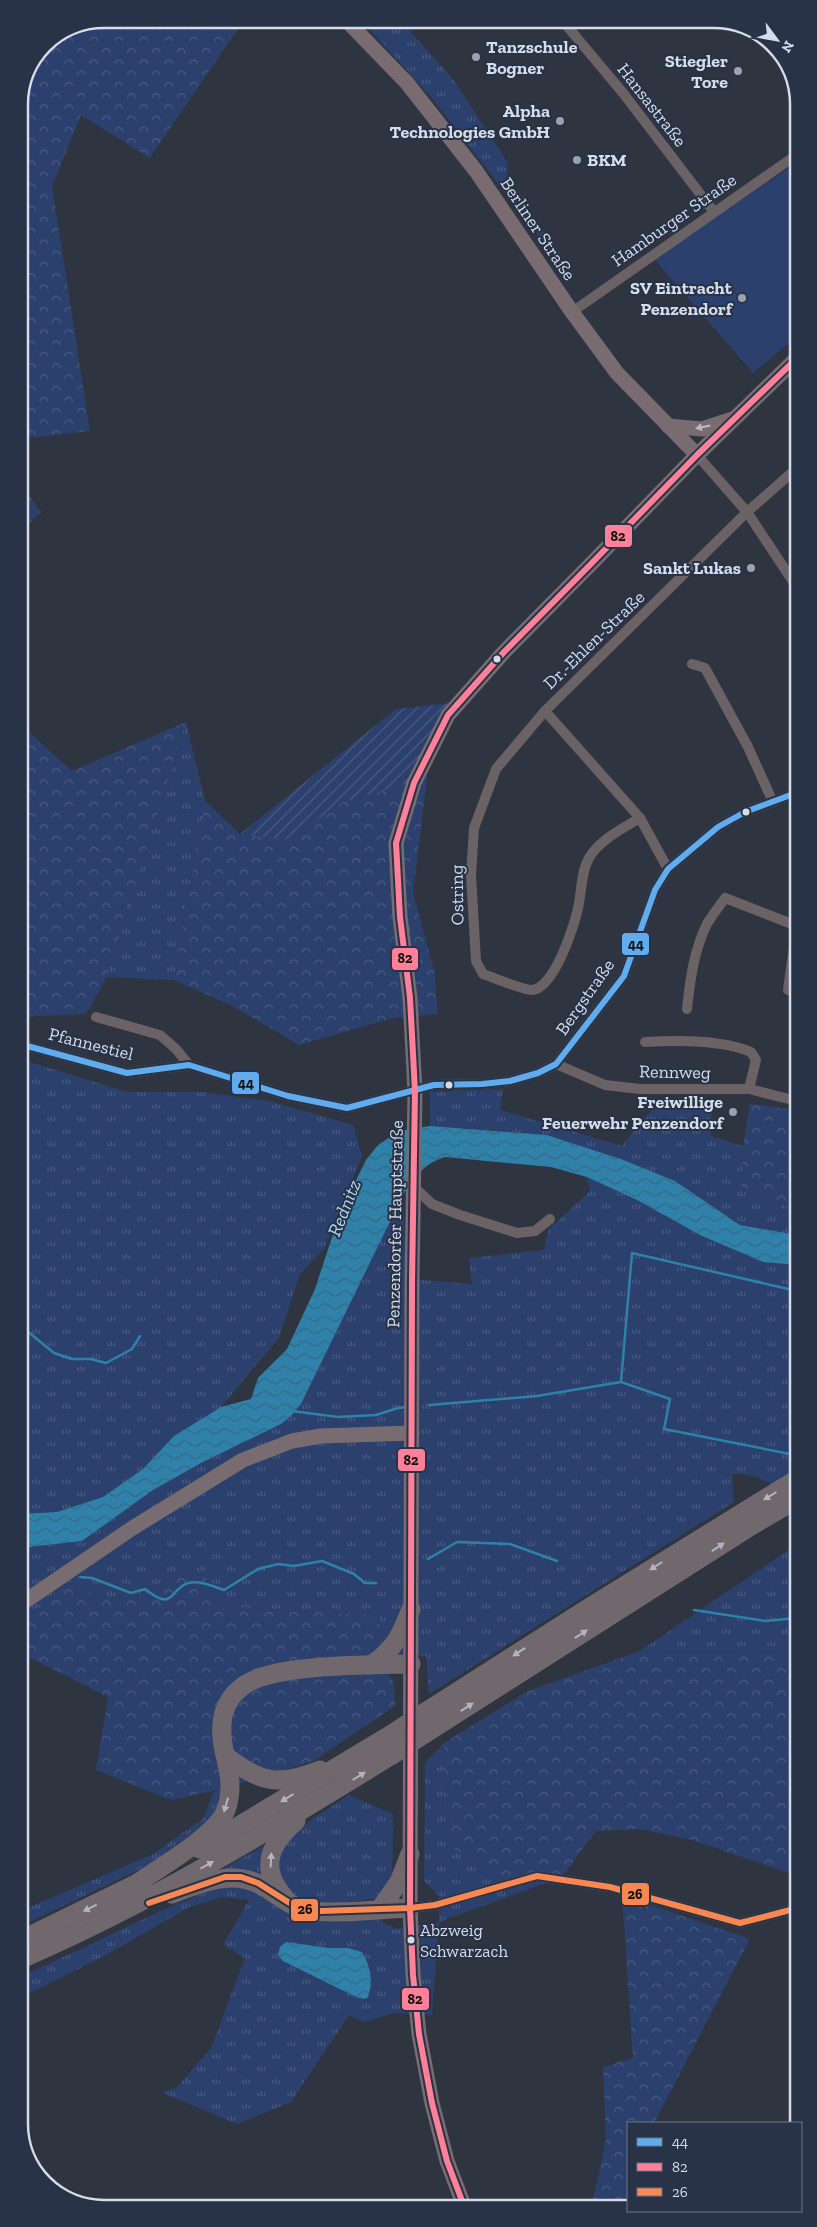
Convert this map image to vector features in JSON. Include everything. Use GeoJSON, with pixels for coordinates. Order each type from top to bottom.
{"type":"FeatureCollection","features":[{"type":"Feature","properties":{"kind":"highway"},"geometry":{"type":"LineString","coordinates":[[28,1956],[103,1921],[183,1878],[326,1796],[426,1734],[747,1519],[790,1485]]}},
{"type":"Feature","properties":{"kind":"highway"},"geometry":{"type":"LineString","coordinates":[[28,1937],[133,1886],[228,1834],[359,1755],[427,1711],[747,1519],[790,1502]]}},
{"type":"Feature","properties":{"kind":"highway"},"geometry":{"type":"LineString","coordinates":[[371,1665],[391,1650],[401,1635],[412,1609]]}},
{"type":"Feature","properties":{"kind":"highway"},"geometry":{"type":"LineString","coordinates":[[133,1886],[208,1833],[225,1811],[231,1784],[227,1757],[222,1742],[222,1715],[227,1703],[246,1684],[265,1676],[294,1671],[411,1664]]}},
{"type":"Feature","properties":{"kind":"highway"},"geometry":{"type":"LineString","coordinates":[[227,1757],[247,1773],[277,1782],[310,1774],[359,1755]]}},
{"type":"Feature","properties":{"kind":"highway"},"geometry":{"type":"LineString","coordinates":[[289,1903],[280,1893],[273,1880],[269,1861],[273,1846],[284,1832],[326,1796]]}},
{"type":"Feature","properties":{"kind":"highway"},"geometry":{"type":"LineString","coordinates":[[380,1910],[400,1882],[410,1854]]}},
{"type":"Feature","properties":{"kind":"highway"},"geometry":{"type":"LineString","coordinates":[[103,1921],[177,1892],[225,1878],[241,1877],[258,1882],[289,1903],[306,1910],[410,1908]]}},
{"type":"Feature","properties":{"kind":"main road","name":"Berliner Straße"},"geometry":{"type":"LineString","coordinates":[[354,28],[407,83],[476,171],[572,312],[617,373],[697,455]]}},
{"type":"Feature","properties":{"kind":"main road","name":"Penzendorfer Hauptstraße"},"geometry":{"type":"LineString","coordinates":[[462,2200],[447,2161],[432,2103],[413,1975],[410,1908],[412,1280],[416,1123],[410,998],[400,917],[396,843],[414,782],[448,715],[472,686],[697,455],[790,365]]}},
{"type":"Feature","properties":{"kind":"main road"},"geometry":{"type":"LineString","coordinates":[[668,426],[702,429],[736,417]]}},
{"type":"Feature","properties":{"kind":"main road"},"geometry":{"type":"LineString","coordinates":[[28,1599],[131,1529],[251,1456],[292,1441],[321,1436],[412,1433]]}},
{"type":"Feature","properties":{"kind":"street","name":"Hansastraße"},"geometry":{"type":"LineString","coordinates":[[569,28],[623,93],[714,212]]}},
{"type":"Feature","properties":{"kind":"street","name":"Hamburger Straße"},"geometry":{"type":"LineString","coordinates":[[572,312],[790,159]]}},
{"type":"Feature","properties":{"kind":"street"},"geometry":{"type":"LineString","coordinates":[[697,455],[747,512],[790,577]]}},
{"type":"Feature","properties":{"kind":"street","name":"Dr.-Ehlen-Straße"},"geometry":{"type":"LineString","coordinates":[[545,711],[747,512],[790,474]]}},
{"type":"Feature","properties":{"kind":"street"},"geometry":{"type":"LineString","coordinates":[[692,664],[705,668],[748,748],[773,802]]}},
{"type":"Feature","properties":{"kind":"street"},"geometry":{"type":"LineString","coordinates":[[545,711],[640,818],[668,868]]}},
{"type":"Feature","properties":{"kind":"street","name":"Ostring"},"geometry":{"type":"LineString","coordinates":[[545,711],[496,769],[474,828],[471,875],[472,899],[476,961],[483,974],[531,990],[541,988],[549,981],[564,951],[579,904],[581,880],[587,860],[602,842],[640,818]]}},
{"type":"Feature","properties":{"kind":"street","name":"Bergstraße"},"geometry":{"type":"LineString","coordinates":[[415,1091],[434,1085],[482,1084],[510,1081],[538,1073],[556,1064],[624,976],[655,890],[668,868],[718,827],[745,812],[790,795]]}},
{"type":"Feature","properties":{"kind":"street"},"geometry":{"type":"LineString","coordinates":[[687,1009],[691,974],[698,948],[707,924],[724,898],[790,924]]}},
{"type":"Feature","properties":{"kind":"street"},"geometry":{"type":"LineString","coordinates":[[788,990],[790,974]]}},
{"type":"Feature","properties":{"kind":"street"},"geometry":{"type":"LineString","coordinates":[[96,1017],[160,1036],[176,1049],[189,1065]]}},
{"type":"Feature","properties":{"kind":"street"},"geometry":{"type":"LineString","coordinates":[[645,1042],[693,1041],[744,1048],[752,1052],[756,1060],[749,1089]]}},
{"type":"Feature","properties":{"kind":"street","name":"Pfannestiel"},"geometry":{"type":"LineString","coordinates":[[28,1046],[127,1073],[189,1065],[288,1096],[347,1108],[415,1091]]}},
{"type":"Feature","properties":{"kind":"street","name":"Rennweg"},"geometry":{"type":"LineString","coordinates":[[556,1064],[594,1082],[605,1085],[640,1089],[749,1089],[790,1099]]}},
{"type":"Feature","properties":{"kind":"street"},"geometry":{"type":"LineString","coordinates":[[415,1183],[432,1204],[517,1233],[535,1231],[550,1219]]}},
{"type":"Feature","properties":{"kind":"street"},"geometry":{"type":"LineString","coordinates":[[410,1908],[435,1905],[537,1876],[610,1887],[740,1923],[790,1910]]}},
{"type":"Feature","properties":{"kind":"green space"},"geometry":{"type":"Polygon","coordinates":[[[238,28],[150,158],[81,115],[52,186],[90,431],[28,438],[28,99],[30,84],[35,70],[53,46],[75,33],[89,29],[238,28]]]}},
{"type":"Feature","properties":{"kind":"green space"},"geometry":{"type":"Polygon","coordinates":[[[368,28],[407,28],[453,79],[508,163],[506,186],[561,254],[556,258],[431,97],[368,28]]]}},
{"type":"Feature","properties":{"kind":"green space","name":"SV Eintracht Penzendorf"},"geometry":{"type":"Polygon","coordinates":[[[790,167],[790,342],[753,373],[655,260],[704,224],[790,167]]]}},
{"type":"Feature","properties":{"kind":"green space"},"geometry":{"type":"Polygon","coordinates":[[[28,494],[41,512],[28,524],[28,494]]]}},
{"type":"Feature","properties":{"kind":"green space"},"geometry":{"type":"Polygon","coordinates":[[[451,703],[426,749],[427,778],[343,802],[288,840],[240,834],[396,709],[451,703]]]}},
{"type":"Feature","properties":{"kind":"green space"},"geometry":{"type":"Polygon","coordinates":[[[186,722],[205,801],[173,980],[107,977],[186,722]]]}},
{"type":"Feature","properties":{"kind":"green space"},"geometry":{"type":"Polygon","coordinates":[[[186,722],[107,977],[86,1014],[28,1017],[28,731],[72,771],[186,722]]]}},
{"type":"Feature","properties":{"kind":"green space"},"geometry":{"type":"Polygon","coordinates":[[[427,778],[413,893],[434,970],[438,1014],[393,1018],[299,1045],[231,1005],[173,980],[205,801],[240,834],[288,840],[343,802],[427,778]]]}},
{"type":"Feature","properties":{"kind":"green space"},"geometry":{"type":"Polygon","coordinates":[[[28,1061],[127,1092],[201,1092],[269,1101],[353,1125],[362,1156],[324,1249],[300,1274],[279,1338],[221,1407],[174,1436],[143,1469],[103,1497],[57,1512],[28,1514],[28,1061]]]}},
{"type":"Feature","properties":{"kind":"green space"},"geometry":{"type":"Polygon","coordinates":[[[503,1089],[500,1110],[622,1146],[659,1101],[711,1108],[711,1136],[743,1146],[741,1189],[790,1207],[790,1234],[740,1225],[675,1181],[621,1159],[548,1135],[430,1126],[430,1092],[503,1089]]]}},
{"type":"Feature","properties":{"kind":"green space"},"geometry":{"type":"Polygon","coordinates":[[[750,1104],[790,1109],[790,1207],[741,1189],[743,1146],[750,1104]]]}},
{"type":"Feature","properties":{"kind":"green space"},"geometry":{"type":"Polygon","coordinates":[[[587,1177],[637,1200],[701,1235],[763,1262],[790,1264],[790,1509],[787,1502],[770,1484],[759,1478],[732,1474],[734,1502],[429,1694],[426,1656],[382,1659],[379,1616],[222,1606],[202,1571],[108,1599],[68,1582],[28,1618],[28,1547],[82,1541],[153,1490],[203,1462],[266,1432],[292,1415],[301,1404],[403,1195],[406,1279],[472,1284],[469,1258],[544,1250],[548,1230],[590,1191],[587,1177]]]}},
{"type":"Feature","properties":{"kind":"green space"},"geometry":{"type":"Polygon","coordinates":[[[790,1548],[790,1650],[640,1651],[790,1548]]]}},
{"type":"Feature","properties":{"kind":"green space"},"geometry":{"type":"Polygon","coordinates":[[[202,1571],[222,1606],[379,1616],[382,1659],[394,1684],[395,1706],[314,1761],[221,1789],[171,1800],[96,1770],[108,1697],[28,1657],[28,1618],[68,1582],[108,1599],[202,1571]]]}},
{"type":"Feature","properties":{"kind":"green space"},"geometry":{"type":"Polygon","coordinates":[[[790,1650],[790,1873],[692,1840],[640,1829],[596,1831],[562,1877],[494,1875],[450,1846],[444,1743],[528,1691],[640,1651],[790,1650]]]}},
{"type":"Feature","properties":{"kind":"green space"},"geometry":{"type":"Polygon","coordinates":[[[444,1743],[450,1846],[562,1877],[439,1922],[439,1896],[424,1881],[425,1763],[444,1743]]]}},
{"type":"Feature","properties":{"kind":"green space"},"geometry":{"type":"Polygon","coordinates":[[[221,1789],[214,1817],[151,1864],[28,1923],[28,1908],[151,1855],[203,1819],[214,1791],[221,1789]]]}},
{"type":"Feature","properties":{"kind":"green space"},"geometry":{"type":"Polygon","coordinates":[[[349,1795],[393,1814],[392,1880],[377,1898],[346,1903],[396,1929],[439,1922],[432,2015],[393,2013],[364,2022],[349,2015],[291,2102],[237,2124],[161,2092],[176,2088],[211,2048],[245,1958],[223,1945],[249,1900],[222,1897],[189,1907],[108,1954],[28,1994],[28,1974],[165,1909],[209,1891],[214,1874],[272,1841],[284,1843],[315,1817],[349,1795]]]}},
{"type":"Feature","properties":{"kind":"green space"},"geometry":{"type":"Polygon","coordinates":[[[622,1895],[750,1939],[655,2122],[627,2122],[627,2200],[593,2200],[606,2140],[603,2067],[633,2058],[622,1895]]]}},
{"type":"Feature","properties":{"kind":"water","name":"Rednitz"},"geometry":{"type":"Polygon","coordinates":[[[430,1126],[547,1135],[621,1159],[675,1181],[740,1225],[790,1234],[790,1264],[763,1262],[700,1235],[637,1200],[587,1177],[551,1167],[445,1157],[425,1167],[403,1195],[301,1404],[292,1415],[281,1424],[203,1462],[153,1490],[82,1541],[28,1547],[28,1514],[57,1512],[103,1497],[143,1469],[174,1436],[221,1407],[251,1399],[258,1378],[287,1349],[315,1289],[340,1213],[366,1160],[378,1145],[399,1131],[430,1126]]]}},
{"type":"Feature","properties":{"kind":"water"},"geometry":{"type":"Polygon","coordinates":[[[286,1942],[329,1948],[348,1948],[362,1952],[370,1974],[371,1985],[368,1997],[365,1999],[356,1997],[283,1961],[278,1955],[280,1947],[286,1942]]]}},
{"type":"Feature","properties":{"kind":"waterway"},"geometry":{"type":"LineString","coordinates":[[621,1382],[632,1253],[790,1289]]}},
{"type":"Feature","properties":{"kind":"waterway"},"geometry":{"type":"LineString","coordinates":[[28,1332],[54,1353],[72,1359],[91,1359],[106,1363],[132,1349],[140,1336]]}},
{"type":"Feature","properties":{"kind":"waterway"},"geometry":{"type":"LineString","coordinates":[[429,1405],[537,1396],[621,1382],[670,1399],[664,1429],[790,1454]]}},
{"type":"Feature","properties":{"kind":"waterway"},"geometry":{"type":"LineString","coordinates":[[292,1411],[338,1417],[376,1415],[407,1407]]}},
{"type":"Feature","properties":{"kind":"waterway"},"geometry":{"type":"LineString","coordinates":[[428,1559],[457,1542],[510,1544],[557,1561]]}},
{"type":"Feature","properties":{"kind":"waterway"},"geometry":{"type":"LineString","coordinates":[[80,1577],[92,1578],[131,1593],[145,1589],[155,1596],[167,1599],[182,1586],[192,1582],[211,1585],[224,1590],[258,1569],[278,1564],[294,1566],[322,1561],[354,1574],[365,1583],[376,1583]]}},
{"type":"Feature","properties":{"kind":"waterway"},"geometry":{"type":"LineString","coordinates":[[694,1610],[765,1621],[790,1619]]}},
{"type":"Feature","properties":{"kind":"transit line","name":"82"},"geometry":{"type":"LineString","coordinates":[[462,2200],[447,2161],[432,2103],[419,2034],[413,1975],[410,1908],[412,1281],[415,1091],[410,998],[400,917],[396,843],[414,783],[448,715],[504,652],[697,455],[790,365]]}},
{"type":"Feature","properties":{"kind":"transit line","name":"44"},"geometry":{"type":"LineString","coordinates":[[28,1046],[127,1073],[189,1065],[288,1096],[347,1108],[434,1085],[482,1084],[510,1081],[538,1073],[556,1064],[624,976],[655,890],[668,869],[718,827],[745,812],[790,795]]}},
{"type":"Feature","properties":{"kind":"transit line","name":"26"},"geometry":{"type":"LineString","coordinates":[[149,1903],[225,1877],[241,1877],[258,1883],[296,1907],[306,1910],[410,1908],[435,1905],[537,1876],[610,1887],[740,1923],[790,1910]]}},
{"type":"Feature","properties":{"kind":"place","name":"Tanzschule Bogner"},"geometry":{"type":"Point","coordinates":[476,57]}},
{"type":"Feature","properties":{"kind":"place","name":"Stiegler Tore"},"geometry":{"type":"Point","coordinates":[738,71]}},
{"type":"Feature","properties":{"kind":"place","name":"Alpha Technologies GmbH"},"geometry":{"type":"Point","coordinates":[560,121]}},
{"type":"Feature","properties":{"kind":"place","name":"BKM"},"geometry":{"type":"Point","coordinates":[577,160]}},
{"type":"Feature","properties":{"kind":"place","name":"SV Eintracht Penzendorf"},"geometry":{"type":"Point","coordinates":[742,298]}},
{"type":"Feature","properties":{"kind":"place","name":"Sankt Lukas"},"geometry":{"type":"Point","coordinates":[751,568]}},
{"type":"Feature","properties":{"kind":"place","name":"Freiwillige Feuerwehr Penzendorf"},"geometry":{"type":"Point","coordinates":[733,1112]}},
{"type":"Feature","properties":{"kind":"place","name":"Abzweig Schwarzach"},"geometry":{"type":"Point","coordinates":[411,1940]}}]}
